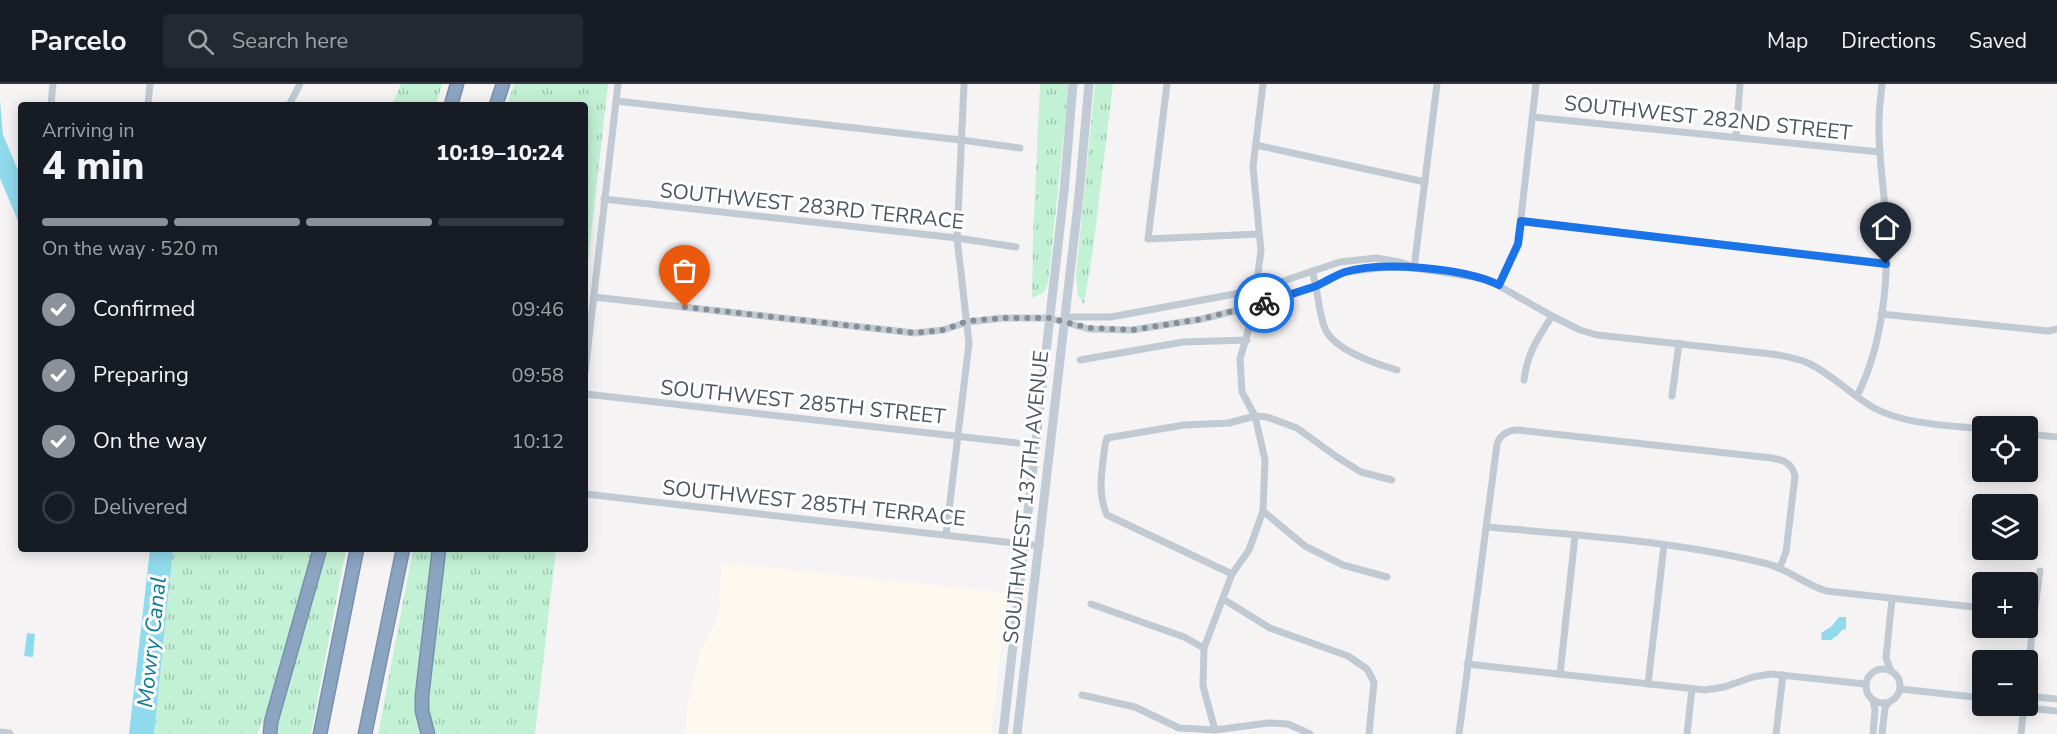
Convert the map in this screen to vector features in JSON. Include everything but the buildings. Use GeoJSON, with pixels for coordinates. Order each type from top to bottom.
{"type":"FeatureCollection","features":[{"type":"Feature","properties":{"kind":"highway"},"geometry":{"type":"LineString","coordinates":[[452,102],[457,84]]}},
{"type":"Feature","properties":{"kind":"highway"},"geometry":{"type":"LineString","coordinates":[[497,102],[504,84]]}},
{"type":"Feature","properties":{"kind":"highway"},"geometry":{"type":"LineString","coordinates":[[503,102],[504,84]]}},
{"type":"Feature","properties":{"kind":"highway"},"geometry":{"type":"LineString","coordinates":[[264,734],[271,728],[319,552]]}},
{"type":"Feature","properties":{"kind":"highway"},"geometry":{"type":"LineString","coordinates":[[320,734],[356,552]]}},
{"type":"Feature","properties":{"kind":"highway"},"geometry":{"type":"LineString","coordinates":[[365,734],[402,552]]}},
{"type":"Feature","properties":{"kind":"highway"},"geometry":{"type":"LineString","coordinates":[[428,734],[422,711],[422,696],[439,552]]}},
{"type":"Feature","properties":{"kind":"main road","name":"SOUTHWEST 137TH AVENUE"},"geometry":{"type":"LineString","coordinates":[[1003,734],[1064,192],[1073,84]]}},
{"type":"Feature","properties":{"kind":"main road","name":"SOUTHWEST 137TH AVENUE"},"geometry":{"type":"LineString","coordinates":[[1017,734],[1040,546],[1089,84]]}},
{"type":"Feature","properties":{"kind":"main road"},"geometry":{"type":"LineString","coordinates":[[1005,713],[1019,714]]}},
{"type":"Feature","properties":{"kind":"main road"},"geometry":{"type":"LineString","coordinates":[[0,733],[9,734]]}},
{"type":"Feature","properties":{"kind":"street"},"geometry":{"type":"LineString","coordinates":[[51,102],[53,84]]}},
{"type":"Feature","properties":{"kind":"street"},"geometry":{"type":"LineString","coordinates":[[148,102],[150,84]]}},
{"type":"Feature","properties":{"kind":"street"},"geometry":{"type":"LineString","coordinates":[[291,102],[300,84]]}},
{"type":"Feature","properties":{"kind":"street"},"geometry":{"type":"LineString","coordinates":[[588,348],[618,84]]}},
{"type":"Feature","properties":{"kind":"street"},"geometry":{"type":"LineString","coordinates":[[946,535],[956,436],[969,343],[957,238],[964,84]]}},
{"type":"Feature","properties":{"kind":"street"},"geometry":{"type":"LineString","coordinates":[[1167,84],[1148,239],[1259,234]]}},
{"type":"Feature","properties":{"kind":"street"},"geometry":{"type":"LineString","coordinates":[[1215,730],[1203,686],[1204,648],[1232,574],[1249,550],[1263,511],[1264,460],[1255,416],[1242,392],[1240,360],[1254,306],[1261,251],[1253,167],[1263,84]]}},
{"type":"Feature","properties":{"kind":"street"},"geometry":{"type":"LineString","coordinates":[[1414,268],[1437,84]]}},
{"type":"Feature","properties":{"kind":"street"},"geometry":{"type":"LineString","coordinates":[[1499,285],[1518,244],[1536,84]]}},
{"type":"Feature","properties":{"kind":"street"},"geometry":{"type":"LineString","coordinates":[[1736,136],[1740,84]]}},
{"type":"Feature","properties":{"kind":"street"},"geometry":{"type":"LineString","coordinates":[[1857,396],[1868,374],[1877,342],[1886,264],[1886,221],[1879,121],[1882,84]]}},
{"type":"Feature","properties":{"kind":"street"},"geometry":{"type":"LineString","coordinates":[[616,101],[1020,148]]}},
{"type":"Feature","properties":{"kind":"street","name":"SOUTHWEST 282ND STREET"},"geometry":{"type":"LineString","coordinates":[[1533,117],[1880,152]]}},
{"type":"Feature","properties":{"kind":"street"},"geometry":{"type":"LineString","coordinates":[[1256,145],[1425,182]]}},
{"type":"Feature","properties":{"kind":"street","name":"SOUTHWEST 283RD TERRACE"},"geometry":{"type":"LineString","coordinates":[[604,200],[957,238],[1016,247]]}},
{"type":"Feature","properties":{"kind":"street"},"geometry":{"type":"LineString","coordinates":[[1521,221],[1886,264]]}},
{"type":"Feature","properties":{"kind":"street"},"geometry":{"type":"LineString","coordinates":[[1064,321],[1070,317],[1111,317],[1256,290],[1340,262],[1376,258],[1400,262],[1414,268]]}},
{"type":"Feature","properties":{"kind":"street"},"geometry":{"type":"LineString","coordinates":[[594,297],[915,333],[943,330],[968,321],[1003,318],[1049,318],[1089,328],[1132,330],[1202,319],[1254,306],[1316,285],[1345,272],[1387,267],[1414,268],[1487,279],[1552,316],[1580,330],[1597,335],[1793,358],[1809,364],[1872,407],[1906,420],[1972,428]]}},
{"type":"Feature","properties":{"kind":"street"},"geometry":{"type":"LineString","coordinates":[[1312,272],[1324,327],[1330,339],[1373,364],[1397,370]]}},
{"type":"Feature","properties":{"kind":"street"},"geometry":{"type":"LineString","coordinates":[[1881,314],[2048,331],[2057,329]]}},
{"type":"Feature","properties":{"kind":"street"},"geometry":{"type":"LineString","coordinates":[[1524,380],[1531,351],[1552,316]]}},
{"type":"Feature","properties":{"kind":"street"},"geometry":{"type":"LineString","coordinates":[[1080,360],[1183,342],[1247,340]]}},
{"type":"Feature","properties":{"kind":"street"},"geometry":{"type":"LineString","coordinates":[[1672,396],[1679,343]]}},
{"type":"Feature","properties":{"kind":"street","name":"SOUTHWEST 285TH STREET"},"geometry":{"type":"LineString","coordinates":[[588,394],[1017,443]]}},
{"type":"Feature","properties":{"kind":"street"},"geometry":{"type":"LineString","coordinates":[[1232,574],[1107,515],[1102,504],[1100,490],[1107,438],[1184,425],[1229,423],[1255,416],[1267,417],[1297,428],[1361,472],[1392,480]]}},
{"type":"Feature","properties":{"kind":"street"},"geometry":{"type":"LineString","coordinates":[[1459,734],[1497,444],[1501,436],[1510,431],[1529,431],[1772,458],[1786,462],[1791,466],[1795,476],[1786,552],[1780,567]]}},
{"type":"Feature","properties":{"kind":"street"},"geometry":{"type":"LineString","coordinates":[[2038,435],[2057,437]]}},
{"type":"Feature","properties":{"kind":"street","name":"SOUTHWEST 285TH TERRACE"},"geometry":{"type":"LineString","coordinates":[[588,494],[1040,546]]}},
{"type":"Feature","properties":{"kind":"street"},"geometry":{"type":"LineString","coordinates":[[1263,511],[1305,546],[1343,564],[1387,577]]}},
{"type":"Feature","properties":{"kind":"street"},"geometry":{"type":"LineString","coordinates":[[1487,527],[1664,545],[1725,555],[1780,567],[1809,584],[1827,591],[1972,607]]}},
{"type":"Feature","properties":{"kind":"street"},"geometry":{"type":"LineString","coordinates":[[1560,675],[1575,536]]}},
{"type":"Feature","properties":{"kind":"street"},"geometry":{"type":"LineString","coordinates":[[1648,684],[1664,545]]}},
{"type":"Feature","properties":{"kind":"street"},"geometry":{"type":"LineString","coordinates":[[2038,581],[2040,571]]}},
{"type":"Feature","properties":{"kind":"street"},"geometry":{"type":"LineString","coordinates":[[1223,599],[1270,628],[1348,656],[1367,669],[1374,682],[1369,734]]}},
{"type":"Feature","properties":{"kind":"street"},"geometry":{"type":"LineString","coordinates":[[1873,701],[1888,703],[1896,698],[1900,689],[1898,678],[1891,671],[1886,658],[1892,599]]}},
{"type":"Feature","properties":{"kind":"street"},"geometry":{"type":"LineString","coordinates":[[1091,604],[1184,637],[1204,648]]}},
{"type":"Feature","properties":{"kind":"street"},"geometry":{"type":"LineString","coordinates":[[1873,734],[1875,710],[1865,684],[1868,676],[1878,669],[1886,658]]}},
{"type":"Feature","properties":{"kind":"street"},"geometry":{"type":"LineString","coordinates":[[1467,664],[1692,689],[1715,689],[1762,675],[1783,675],[1865,684]]}},
{"type":"Feature","properties":{"kind":"street"},"geometry":{"type":"LineString","coordinates":[[1878,669],[1891,671]]}},
{"type":"Feature","properties":{"kind":"street"},"geometry":{"type":"LineString","coordinates":[[1776,734],[1783,675]]}},
{"type":"Feature","properties":{"kind":"street"},"geometry":{"type":"LineString","coordinates":[[1687,734],[1692,689]]}},
{"type":"Feature","properties":{"kind":"street"},"geometry":{"type":"LineString","coordinates":[[1900,689],[1972,697]]}},
{"type":"Feature","properties":{"kind":"street"},"geometry":{"type":"LineString","coordinates":[[1082,695],[1135,707],[1179,728],[1215,730],[1268,723],[1288,724],[1310,734]]}},
{"type":"Feature","properties":{"kind":"street"},"geometry":{"type":"LineString","coordinates":[[2038,697],[2057,699]]}},
{"type":"Feature","properties":{"kind":"street"},"geometry":{"type":"LineString","coordinates":[[1882,734],[1884,713],[1888,703]]}},
{"type":"Feature","properties":{"kind":"street"},"geometry":{"type":"LineString","coordinates":[[2038,709],[2057,711]]}},
{"type":"Feature","properties":{"kind":"street"},"geometry":{"type":"LineString","coordinates":[[2021,734],[2024,716]]}},
{"type":"Feature","properties":{"kind":"shaded area"},"geometry":{"type":"Polygon","coordinates":[[[722,563],[1007,593],[991,734],[685,734],[688,703],[700,653],[718,617],[722,563]]]}},
{"type":"Feature","properties":{"kind":"green space"},"geometry":{"type":"Polygon","coordinates":[[[401,84],[442,84],[437,102],[393,102],[401,84]]]}},
{"type":"Feature","properties":{"kind":"green space"},"geometry":{"type":"Polygon","coordinates":[[[514,84],[608,84],[588,262],[588,102],[508,102],[514,84]]]}},
{"type":"Feature","properties":{"kind":"green space"},"geometry":{"type":"Polygon","coordinates":[[[1040,84],[1068,84],[1068,96],[1048,283],[1043,293],[1032,298],[1033,237],[1040,84]]]}},
{"type":"Feature","properties":{"kind":"green space"},"geometry":{"type":"Polygon","coordinates":[[[1095,84],[1113,84],[1084,304],[1078,296],[1076,274],[1095,84]]]}},
{"type":"Feature","properties":{"kind":"green space"},"geometry":{"type":"Polygon","coordinates":[[[173,552],[313,552],[267,712],[257,734],[154,734],[173,552]]]}},
{"type":"Feature","properties":{"kind":"green space"},"geometry":{"type":"Polygon","coordinates":[[[322,552],[345,552],[311,734],[273,734],[322,552]]]}},
{"type":"Feature","properties":{"kind":"green space"},"geometry":{"type":"Polygon","coordinates":[[[412,552],[435,552],[423,734],[378,734],[412,552]]]}},
{"type":"Feature","properties":{"kind":"green space"},"geometry":{"type":"Polygon","coordinates":[[[442,552],[556,552],[535,734],[433,734],[426,703],[442,552]]]}},
{"type":"Feature","properties":{"kind":"water"},"geometry":{"type":"Polygon","coordinates":[[[0,101],[3,135],[18,170],[18,221],[0,178],[0,101]]]}},
{"type":"Feature","properties":{"kind":"water","name":"Mowry Canal"},"geometry":{"type":"Polygon","coordinates":[[[150,552],[173,552],[154,734],[129,734],[150,552]]]}},
{"type":"Feature","properties":{"kind":"water"},"geometry":{"type":"Polygon","coordinates":[[[1839,617],[1846,617],[1846,629],[1832,640],[1822,640],[1821,633],[1832,626],[1839,617]]]}},
{"type":"Feature","properties":{"kind":"water"},"geometry":{"type":"Polygon","coordinates":[[[27,633],[35,634],[33,657],[24,656],[27,633]]]}},
{"type":"Feature","properties":{"kind":"way so far"},"geometry":{"type":"LineString","coordinates":[[685,307],[915,333],[943,330],[968,321],[1003,318],[1049,318],[1089,328],[1132,330],[1202,319],[1264,303]]}},
{"type":"Feature","properties":{"kind":"route"},"geometry":{"type":"LineString","coordinates":[[1264,303],[1345,272],[1387,267],[1464,274],[1487,279],[1499,285],[1518,244],[1521,221],[1886,264]]}}]}
